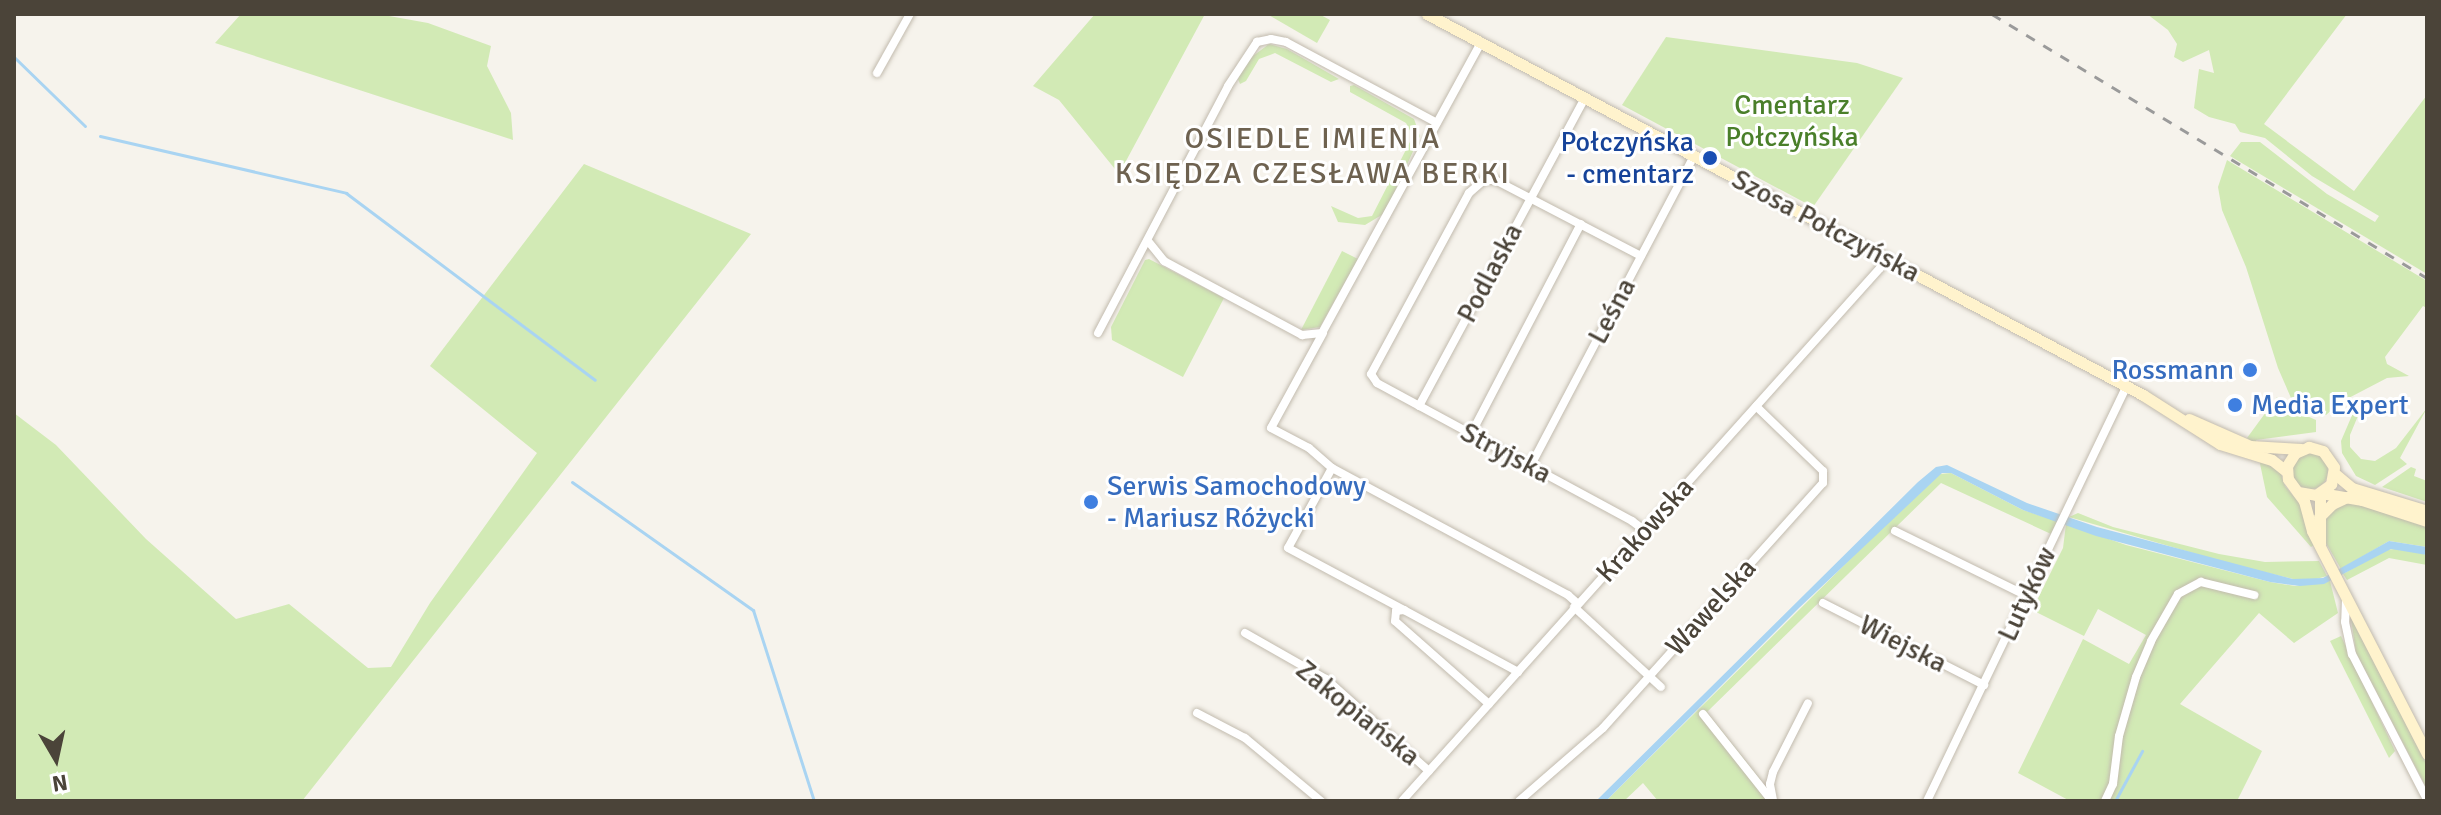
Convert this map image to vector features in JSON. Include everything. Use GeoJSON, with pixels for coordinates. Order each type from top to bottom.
{"type":"FeatureCollection","features":[{"type":"Feature","properties":{"kind":"main road","name":"Szosa Połczyńska"},"geometry":{"type":"LineString","coordinates":[[1427,14],[2127,386],[2220,444],[2272,460],[2286,471]]}},
{"type":"Feature","properties":{"kind":"main road","name":"Szosa Połczyńska"},"geometry":{"type":"LineString","coordinates":[[2182,418],[2250,446],[2302,449]]}},
{"type":"Feature","properties":{"kind":"main road"},"geometry":{"type":"LineString","coordinates":[[2427,511],[2352,488],[2334,473],[2326,453],[2314,448],[2302,449],[2290,459],[2286,471],[2346,598],[2427,754]]}},
{"type":"Feature","properties":{"kind":"main road"},"geometry":{"type":"LineString","coordinates":[[2320,545],[2321,493],[2330,486],[2334,473]]}},
{"type":"Feature","properties":{"kind":"main road"},"geometry":{"type":"LineString","coordinates":[[2298,492],[2348,497],[2427,521]]}},
{"type":"Feature","properties":{"kind":"main road"},"geometry":{"type":"LineString","coordinates":[[2319,517],[2332,504],[2348,497]]}},
{"type":"Feature","properties":{"kind":"street"},"geometry":{"type":"LineString","coordinates":[[877,73],[910,14]]}},
{"type":"Feature","properties":{"kind":"street"},"geometry":{"type":"LineString","coordinates":[[1098,333],[1252,46],[1262,40],[1286,42],[1437,123]]}},
{"type":"Feature","properties":{"kind":"street"},"geometry":{"type":"LineString","coordinates":[[1481,42],[1271,428],[1316,452],[1332,468],[1576,606],[1661,687]]}},
{"type":"Feature","properties":{"kind":"street","name":"Podlaska"},"geometry":{"type":"LineString","coordinates":[[1419,406],[1585,98]]}},
{"type":"Feature","properties":{"kind":"street","name":"Leśna"},"geometry":{"type":"LineString","coordinates":[[1530,467],[1694,156]]}},
{"type":"Feature","properties":{"kind":"street","name":"Stryjska"},"geometry":{"type":"LineString","coordinates":[[1531,198],[1492,179],[1475,186],[1371,374],[1377,383],[1644,530]]}},
{"type":"Feature","properties":{"kind":"street"},"geometry":{"type":"LineString","coordinates":[[1531,198],[1641,256]]}},
{"type":"Feature","properties":{"kind":"street"},"geometry":{"type":"LineString","coordinates":[[1471,434],[1581,224]]}},
{"type":"Feature","properties":{"kind":"street"},"geometry":{"type":"LineString","coordinates":[[1148,241],[1164,261],[1302,335],[1319,335],[1326,329]]}},
{"type":"Feature","properties":{"kind":"street","name":"Krakowska"},"geometry":{"type":"LineString","coordinates":[[1402,801],[1880,268],[1885,257]]}},
{"type":"Feature","properties":{"kind":"street","name":"Lutyków"},"geometry":{"type":"LineString","coordinates":[[1927,801],[2127,386]]}},
{"type":"Feature","properties":{"kind":"street","name":"Wawelska"},"geometry":{"type":"LineString","coordinates":[[1519,801],[1603,728],[1823,483],[1823,471],[1756,406]]}},
{"type":"Feature","properties":{"kind":"street"},"geometry":{"type":"LineString","coordinates":[[1332,468],[1288,548],[1518,672]]}},
{"type":"Feature","properties":{"kind":"street"},"geometry":{"type":"LineString","coordinates":[[1895,531],[2027,596]]}},
{"type":"Feature","properties":{"kind":"street"},"geometry":{"type":"LineString","coordinates":[[2105,801],[2113,784],[2119,736],[2136,677],[2151,641],[2178,594],[2201,582],[2254,595]]}},
{"type":"Feature","properties":{"kind":"street"},"geometry":{"type":"LineString","coordinates":[[2346,598],[2345,622],[2352,654],[2427,799]]}},
{"type":"Feature","properties":{"kind":"street","name":"Wiejska"},"geometry":{"type":"LineString","coordinates":[[1823,603],[1984,685]]}},
{"type":"Feature","properties":{"kind":"street"},"geometry":{"type":"LineString","coordinates":[[1404,610],[1396,611],[1395,621],[1489,704]]}},
{"type":"Feature","properties":{"kind":"street","name":"Zakopiańska"},"geometry":{"type":"LineString","coordinates":[[1245,633],[1326,679],[1429,771]]}},
{"type":"Feature","properties":{"kind":"street"},"geometry":{"type":"LineString","coordinates":[[1773,801],[1770,784],[1773,772],[1808,703]]}},
{"type":"Feature","properties":{"kind":"street"},"geometry":{"type":"LineString","coordinates":[[1197,713],[1245,738],[1321,801]]}},
{"type":"Feature","properties":{"kind":"street"},"geometry":{"type":"LineString","coordinates":[[1703,714],[1773,801]]}},
{"type":"Feature","properties":{"kind":"green space"},"geometry":{"type":"Polygon","coordinates":[[[241,14],[378,14],[428,23],[491,46],[487,66],[511,113],[513,140],[215,43],[241,14]]]}},
{"type":"Feature","properties":{"kind":"green space"},"geometry":{"type":"Polygon","coordinates":[[[1095,14],[1205,14],[1119,174],[1059,100],[1033,86],[1095,14]]]}},
{"type":"Feature","properties":{"kind":"green space"},"geometry":{"type":"Polygon","coordinates":[[[1267,14],[1319,14],[1330,20],[1317,43],[1267,14]]]}},
{"type":"Feature","properties":{"kind":"green space"},"geometry":{"type":"Polygon","coordinates":[[[2147,14],[2347,14],[2264,124],[2354,191],[2427,95],[2427,274],[2230,156],[2241,142],[2260,142],[2327,194],[2375,222],[2379,216],[2312,176],[2265,138],[2240,132],[2235,124],[2209,117],[2194,108],[2199,69],[2214,73],[2209,50],[2183,62],[2174,57],[2177,44],[2168,30],[2147,14]]]}},
{"type":"Feature","properties":{"kind":"green space","name":"Cmentarz Połczyńska"},"geometry":{"type":"Polygon","coordinates":[[[1666,37],[1857,63],[1903,78],[1813,207],[1622,105],[1666,37]]]}},
{"type":"Feature","properties":{"kind":"green space"},"geometry":{"type":"Polygon","coordinates":[[[1269,44],[1287,49],[1339,79],[1331,82],[1275,53],[1259,59],[1246,81],[1240,84],[1238,79],[1249,59],[1269,44]]]}},
{"type":"Feature","properties":{"kind":"green space"},"geometry":{"type":"Polygon","coordinates":[[[1354,85],[1414,119],[1420,136],[1385,213],[1365,225],[1338,222],[1331,206],[1358,218],[1372,216],[1413,136],[1406,123],[1350,92],[1350,86],[1354,85]]]}},
{"type":"Feature","properties":{"kind":"green space"},"geometry":{"type":"Polygon","coordinates":[[[2227,160],[2427,281],[2427,308],[2423,306],[2385,357],[2387,364],[2409,376],[2387,378],[2341,402],[2326,415],[2291,398],[2278,368],[2246,267],[2222,210],[2218,187],[2227,160]]]}},
{"type":"Feature","properties":{"kind":"green space"},"geometry":{"type":"Polygon","coordinates":[[[584,164],[751,234],[302,801],[14,801],[14,413],[56,445],[146,539],[236,619],[289,604],[368,668],[391,667],[430,603],[537,453],[430,366],[584,164]]]}},
{"type":"Feature","properties":{"kind":"green space"},"geometry":{"type":"Polygon","coordinates":[[[1342,251],[1358,259],[1320,327],[1301,330],[1342,251]]]}},
{"type":"Feature","properties":{"kind":"green space"},"geometry":{"type":"Polygon","coordinates":[[[1149,259],[1224,298],[1183,377],[1112,340],[1111,327],[1145,260],[1149,259]]]}},
{"type":"Feature","properties":{"kind":"green space"},"geometry":{"type":"Polygon","coordinates":[[[2277,397],[2284,403],[2281,416],[2298,412],[2316,420],[2316,432],[2256,440],[2255,444],[2247,438],[2277,397]]]}},
{"type":"Feature","properties":{"kind":"green space"},"geometry":{"type":"Polygon","coordinates":[[[2427,408],[2400,458],[2407,464],[2375,485],[2356,476],[2342,453],[2341,441],[2353,413],[2360,411],[2350,435],[2350,447],[2361,459],[2375,461],[2396,448],[2427,408]]]}},
{"type":"Feature","properties":{"kind":"green space"},"geometry":{"type":"Polygon","coordinates":[[[2310,453],[2322,459],[2328,471],[2322,483],[2310,489],[2298,483],[2292,471],[2298,459],[2310,453]]]}},
{"type":"Feature","properties":{"kind":"green space"},"geometry":{"type":"Polygon","coordinates":[[[2259,459],[2280,471],[2285,486],[2301,505],[2314,545],[2311,547],[2267,497],[2259,459]]]}},
{"type":"Feature","properties":{"kind":"green space"},"geometry":{"type":"Polygon","coordinates":[[[2411,467],[2416,469],[2414,476],[2427,481],[2427,502],[2382,487],[2411,467]]]}},
{"type":"Feature","properties":{"kind":"green space"},"geometry":{"type":"Polygon","coordinates":[[[1951,473],[2023,510],[2057,521],[2051,534],[1941,483],[1707,712],[1761,780],[1756,787],[1767,801],[1658,801],[1643,783],[1624,801],[1606,801],[1915,495],[1940,474],[1951,473]]]}},
{"type":"Feature","properties":{"kind":"green space"},"geometry":{"type":"Polygon","coordinates":[[[2351,502],[2427,524],[2427,547],[2389,541],[2341,569],[2326,543],[2325,520],[2337,505],[2351,502]]]}},
{"type":"Feature","properties":{"kind":"green space"},"geometry":{"type":"Polygon","coordinates":[[[2078,513],[2113,527],[2219,554],[2265,562],[2319,561],[2327,576],[2313,580],[2293,579],[2234,565],[2069,517],[2078,513]]]}},
{"type":"Feature","properties":{"kind":"green space"},"geometry":{"type":"Polygon","coordinates":[[[2066,524],[2126,545],[2270,582],[2295,586],[2330,581],[2338,613],[2294,643],[2259,613],[2180,704],[2262,751],[2237,801],[2070,801],[2018,773],[2083,639],[2129,664],[2146,635],[2098,609],[2084,636],[2032,610],[2063,548],[2066,524]]]}},
{"type":"Feature","properties":{"kind":"green space"},"geometry":{"type":"Polygon","coordinates":[[[2404,548],[2427,555],[2427,565],[2389,558],[2347,580],[2343,574],[2385,550],[2404,548]]]}},
{"type":"Feature","properties":{"kind":"green space"},"geometry":{"type":"Polygon","coordinates":[[[2351,618],[2427,765],[2427,789],[2356,653],[2351,618]]]}},
{"type":"Feature","properties":{"kind":"green space"},"geometry":{"type":"Polygon","coordinates":[[[2341,636],[2395,751],[2389,758],[2330,641],[2341,636]]]}},
{"type":"Feature","properties":{"kind":"water"},"geometry":{"type":"Polygon","coordinates":[[[1947,465],[2027,503],[2097,527],[2293,579],[2323,578],[2389,541],[2427,547],[2427,555],[2391,549],[2324,584],[2300,586],[2270,582],[2096,536],[2023,510],[1951,473],[1942,473],[1799,608],[1606,801],[1596,801],[1918,482],[1936,467],[1947,465]]]}},
{"type":"Feature","properties":{"kind":"waterway"},"geometry":{"type":"LineString","coordinates":[[14,57],[85,126]]}},
{"type":"Feature","properties":{"kind":"waterway"},"geometry":{"type":"LineString","coordinates":[[100,136],[346,193],[595,380]]}},
{"type":"Feature","properties":{"kind":"waterway"},"geometry":{"type":"LineString","coordinates":[[572,482],[753,610],[814,801]]}},
{"type":"Feature","properties":{"kind":"waterway"},"geometry":{"type":"LineString","coordinates":[[2115,801],[2142,751]]}},
{"type":"Feature","properties":{"kind":"railway"},"geometry":{"type":"LineString","coordinates":[[1992,14],[2427,278]]}},
{"type":"Feature","properties":{"kind":"place","name":"Połczyńska - cmentarz"},"geometry":{"type":"Point","coordinates":[1710,158]}},
{"type":"Feature","properties":{"kind":"place","name":"Rossmann"},"geometry":{"type":"Point","coordinates":[2250,370]}},
{"type":"Feature","properties":{"kind":"place","name":"Media Expert"},"geometry":{"type":"Point","coordinates":[2235,405]}},
{"type":"Feature","properties":{"kind":"place","name":"Serwis Samochodowy - Mariusz Różycki"},"geometry":{"type":"Point","coordinates":[1091,502]}},
{"type":"Feature","properties":{"kind":"district","name":"OSIEDLE IMIENIA KSIĘDZA CZESŁAWA BERKI"},"geometry":{"type":"Point","coordinates":[1313,156]}}]}
